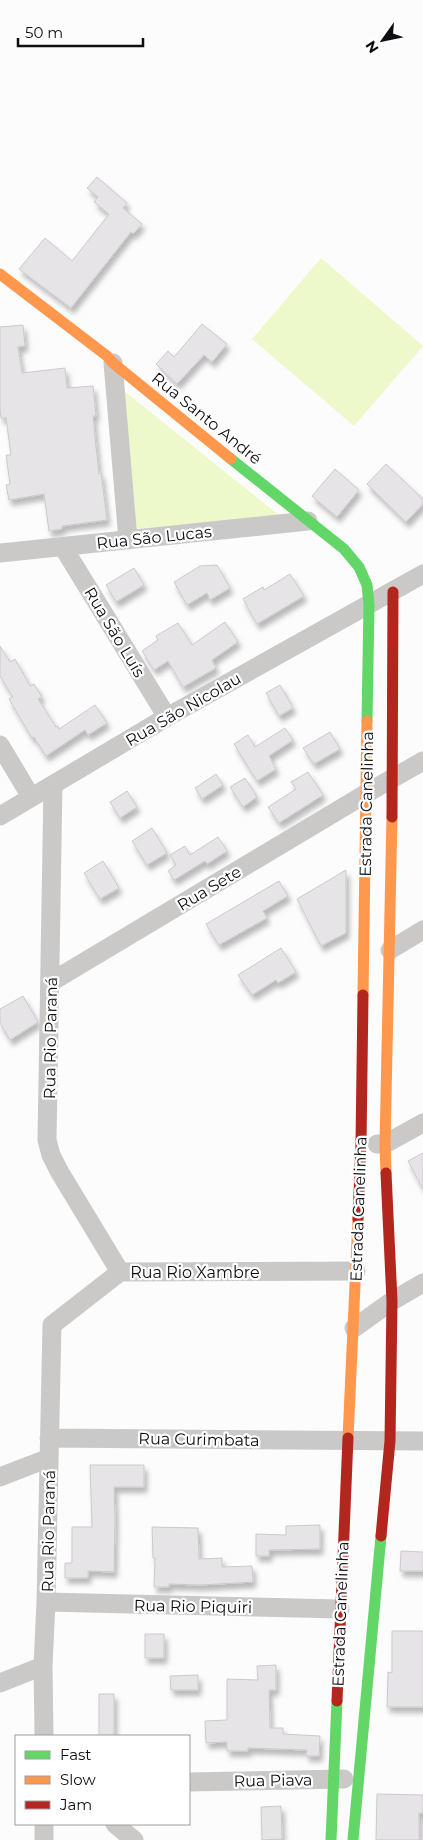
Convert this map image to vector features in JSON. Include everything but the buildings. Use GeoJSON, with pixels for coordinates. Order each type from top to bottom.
{"type":"FeatureCollection","features":[{"type":"Feature","properties":{"kind":"street","name":"Rua Santo André"},"geometry":{"type":"LineString","coordinates":[[0,274],[107,356],[113,363],[308,521],[344,548],[359,567],[367,585],[369,605]]}},
{"type":"Feature","properties":{"kind":"street"},"geometry":{"type":"LineString","coordinates":[[113,363],[128,540]]}},
{"type":"Feature","properties":{"kind":"street","name":"Rua São Lucas"},"geometry":{"type":"LineString","coordinates":[[0,553],[308,521]]}},
{"type":"Feature","properties":{"kind":"street","name":"Rua São Luís"},"geometry":{"type":"LineString","coordinates":[[63,547],[166,717]]}},
{"type":"Feature","properties":{"kind":"street"},"geometry":{"type":"LineString","coordinates":[[369,605],[423,574]]}},
{"type":"Feature","properties":{"kind":"street","name":"Estrada Canelinha"},"geometry":{"type":"LineString","coordinates":[[353,1840],[390,1441],[392,1301],[385,1144],[393,779],[393,592]]}},
{"type":"Feature","properties":{"kind":"street","name":"Rua São Nicolau"},"geometry":{"type":"LineString","coordinates":[[0,816],[166,717],[369,605]]}},
{"type":"Feature","properties":{"kind":"street","name":"Estrada Canelinha"},"geometry":{"type":"LineString","coordinates":[[330,1840],[361,1143],[369,605]]}},
{"type":"Feature","properties":{"kind":"street"},"geometry":{"type":"LineString","coordinates":[[0,745],[31,798]]}},
{"type":"Feature","properties":{"kind":"street","name":"Rua Sete"},"geometry":{"type":"LineString","coordinates":[[51,982],[423,761]]}},
{"type":"Feature","properties":{"kind":"street","name":"Rua Rio Paraná"},"geometry":{"type":"LineString","coordinates":[[52,785],[48,1140],[51,1155],[59,1171],[120,1272]]}},
{"type":"Feature","properties":{"kind":"street"},"geometry":{"type":"LineString","coordinates":[[390,950],[423,930]]}},
{"type":"Feature","properties":{"kind":"street"},"geometry":{"type":"LineString","coordinates":[[361,1143],[385,1144],[423,1123]]}},
{"type":"Feature","properties":{"kind":"street","name":"Rua Rio Xambre"},"geometry":{"type":"LineString","coordinates":[[52,1325],[120,1272],[356,1271]]}},
{"type":"Feature","properties":{"kind":"street"},"geometry":{"type":"LineString","coordinates":[[354,1328],[392,1301],[423,1283]]}},
{"type":"Feature","properties":{"kind":"street","name":"Rua Rio Paraná"},"geometry":{"type":"LineString","coordinates":[[44,1735],[43,1666],[52,1325]]}},
{"type":"Feature","properties":{"kind":"street","name":"Rua Curimbata"},"geometry":{"type":"LineString","coordinates":[[49,1438],[423,1441]]}},
{"type":"Feature","properties":{"kind":"street"},"geometry":{"type":"LineString","coordinates":[[0,1477],[48,1458]]}},
{"type":"Feature","properties":{"kind":"street","name":"Rua Rio Piquiri"},"geometry":{"type":"LineString","coordinates":[[46,1602],[340,1609]]}},
{"type":"Feature","properties":{"kind":"street"},"geometry":{"type":"LineString","coordinates":[[0,1683],[43,1666]]}},
{"type":"Feature","properties":{"kind":"street","name":"Rua Piava"},"geometry":{"type":"LineString","coordinates":[[190,1782],[358,1779]]}},
{"type":"Feature","properties":{"kind":"street"},"geometry":{"type":"LineString","coordinates":[[44,1825],[44,1840]]}},
{"type":"Feature","properties":{"kind":"street"},"geometry":{"type":"LineString","coordinates":[[116,1825],[134,1840]]}},
{"type":"Feature","properties":{"kind":"green space"},"geometry":{"type":"Polygon","coordinates":[[[321,258],[423,346],[354,426],[252,339],[321,258]]]}},
{"type":"Feature","properties":{"kind":"green space"},"geometry":{"type":"Polygon","coordinates":[[[123,390],[280,516],[135,529],[123,390]]]}},
{"type":"Feature","properties":{"kind":"traffic: fast"},"geometry":{"type":"LineString","coordinates":[[231,459],[344,549],[359,567],[367,585],[369,605],[367,721]]}},
{"type":"Feature","properties":{"kind":"traffic: fast"},"geometry":{"type":"LineString","coordinates":[[353,1840],[381,1536]]}},
{"type":"Feature","properties":{"kind":"traffic: fast"},"geometry":{"type":"LineString","coordinates":[[331,1840],[337,1701]]}},
{"type":"Feature","properties":{"kind":"traffic: slow"},"geometry":{"type":"LineString","coordinates":[[0,274],[107,356],[113,363],[231,459]]}},
{"type":"Feature","properties":{"kind":"traffic: slow"},"geometry":{"type":"LineString","coordinates":[[363,995],[367,721]]}},
{"type":"Feature","properties":{"kind":"traffic: slow"},"geometry":{"type":"LineString","coordinates":[[386,1173],[392,817]]}},
{"type":"Feature","properties":{"kind":"traffic: slow"},"geometry":{"type":"LineString","coordinates":[[348,1438],[358,1219]]}},
{"type":"Feature","properties":{"kind":"traffic: jam"},"geometry":{"type":"LineString","coordinates":[[392,817],[393,592]]}},
{"type":"Feature","properties":{"kind":"traffic: jam"},"geometry":{"type":"LineString","coordinates":[[358,1219],[363,995]]}},
{"type":"Feature","properties":{"kind":"traffic: jam"},"geometry":{"type":"LineString","coordinates":[[381,1536],[390,1441],[392,1301],[386,1173]]}},
{"type":"Feature","properties":{"kind":"traffic: jam"},"geometry":{"type":"LineString","coordinates":[[337,1701],[348,1438]]}}]}
